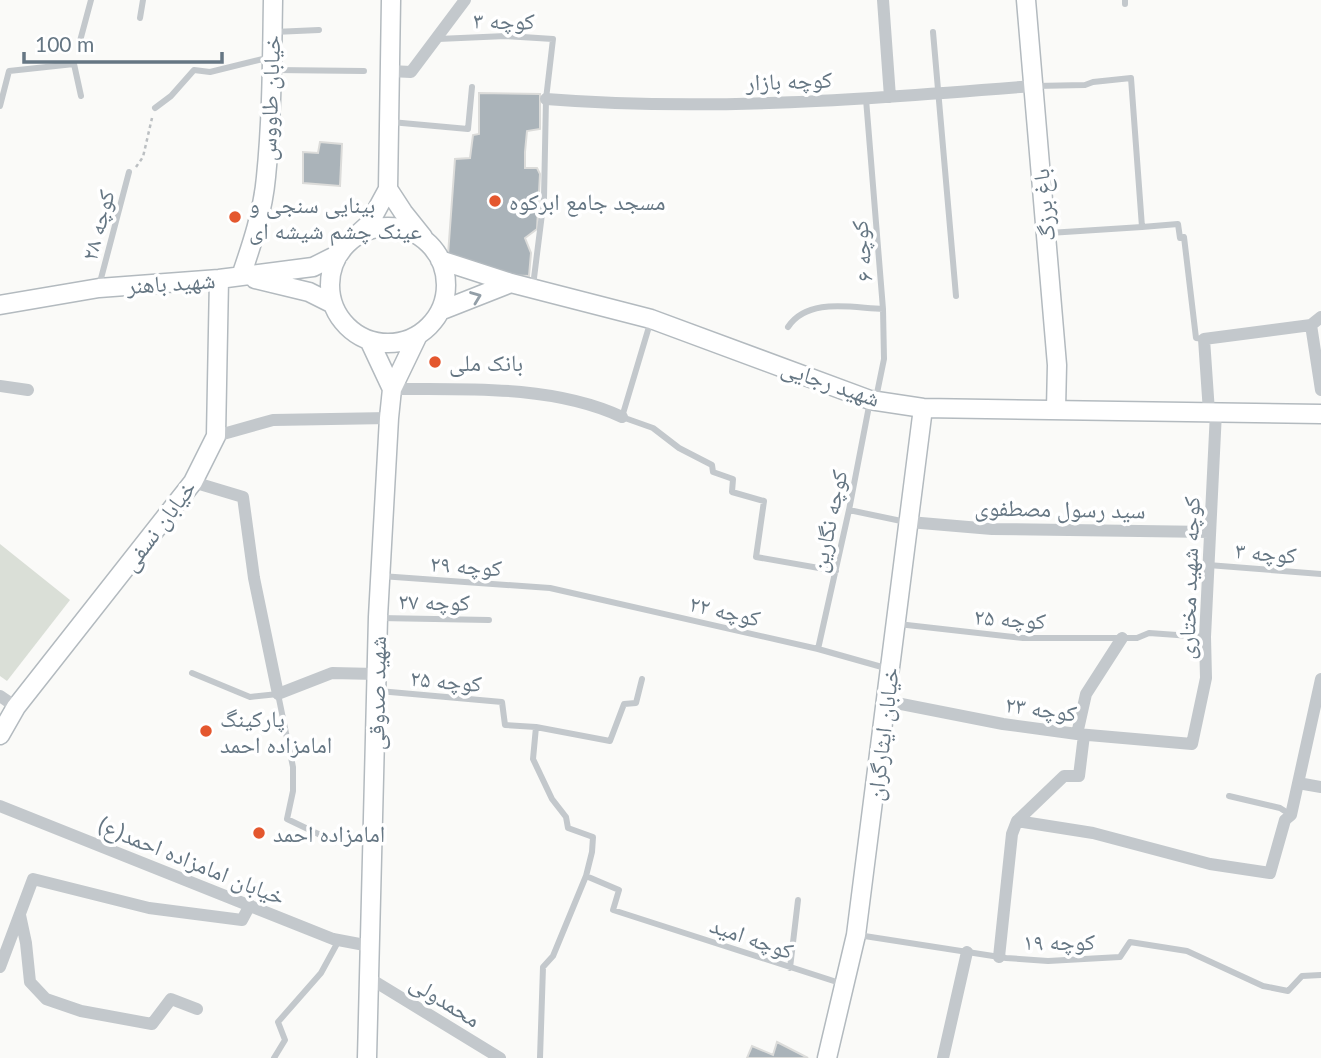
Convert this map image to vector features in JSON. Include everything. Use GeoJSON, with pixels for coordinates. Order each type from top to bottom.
{"type":"FeatureCollection","features":[{"type":"Feature","properties":{"kind":"street","name":"خیابان طاووس"},"geometry":{"type":"LineString","coordinates":[[242,276],[256,229],[266,179],[272,63],[272,0]]}},
{"type":"Feature","properties":{"kind":"street"},"geometry":{"type":"LineString","coordinates":[[388,189],[440,260],[446,277],[440,311],[431,324],[418,335],[403,342],[386,343],[369,340],[348,326],[334,304],[330,287],[332,270],[345,248],[369,224],[388,189],[391,0]]}},
{"type":"Feature","properties":{"kind":"street"},"geometry":{"type":"LineString","coordinates":[[390,71],[411,72],[466,0]]}},
{"type":"Feature","properties":{"kind":"street"},"geometry":{"type":"LineString","coordinates":[[883,0],[890,97]]}},
{"type":"Feature","properties":{"kind":"street","name":"باغ برزگ"},"geometry":{"type":"LineString","coordinates":[[1026,0],[1057,365],[1056,409]]}},
{"type":"Feature","properties":{"kind":"street","name":"کوچه بازار"},"geometry":{"type":"LineString","coordinates":[[546,99],[621,105],[676,105],[866,99],[1033,86]]}},
{"type":"Feature","properties":{"kind":"street"},"geometry":{"type":"LineString","coordinates":[[345,248],[365,232],[382,228],[400,229],[416,234],[430,245]]}},
{"type":"Feature","properties":{"kind":"street","name":"شهید باهنر"},"geometry":{"type":"LineString","coordinates":[[0,305],[99,288],[219,279],[313,267],[345,248]]}},
{"type":"Feature","properties":{"kind":"street","name":"شهید رجایی"},"geometry":{"type":"LineString","coordinates":[[440,260],[511,283],[651,319],[873,400],[923,408],[1321,414]]}},
{"type":"Feature","properties":{"kind":"street"},"geometry":{"type":"LineString","coordinates":[[242,276],[309,292],[334,304]]}},
{"type":"Feature","properties":{"kind":"street","name":"خیابان نسفی"},"geometry":{"type":"LineString","coordinates":[[0,735],[16,707],[194,482],[216,436],[219,279]]}},
{"type":"Feature","properties":{"kind":"street"},"geometry":{"type":"LineString","coordinates":[[440,311],[511,283]]}},
{"type":"Feature","properties":{"kind":"street"},"geometry":{"type":"LineString","coordinates":[[1204,339],[1316,321],[1321,390]]}},
{"type":"Feature","properties":{"kind":"street","name":"شهید صدوقی"},"geometry":{"type":"LineString","coordinates":[[368,1058],[378,617],[389,418],[392,389],[418,335]]}},
{"type":"Feature","properties":{"kind":"street","name":"کوچه شهید مختاری"},"geometry":{"type":"LineString","coordinates":[[1192,744],[1206,678],[1212,412],[1204,339]]}},
{"type":"Feature","properties":{"kind":"street"},"geometry":{"type":"LineString","coordinates":[[369,340],[392,389],[525,392],[602,408],[622,417]]}},
{"type":"Feature","properties":{"kind":"street"},"geometry":{"type":"LineString","coordinates":[[0,386],[28,390]]}},
{"type":"Feature","properties":{"kind":"street","name":"خیابان ایثارگران"},"geometry":{"type":"LineString","coordinates":[[827,1058],[856,935],[923,408]]}},
{"type":"Feature","properties":{"kind":"street"},"geometry":{"type":"LineString","coordinates":[[216,436],[273,420],[389,418]]}},
{"type":"Feature","properties":{"kind":"street"},"geometry":{"type":"LineString","coordinates":[[194,482],[243,497],[254,578],[278,694],[332,673],[376,682]]}},
{"type":"Feature","properties":{"kind":"street","name":"سید رسول مصطفوی"},"geometry":{"type":"LineString","coordinates":[[909,522],[992,529],[1210,532]]}},
{"type":"Feature","properties":{"kind":"street"},"geometry":{"type":"LineString","coordinates":[[999,957],[1012,834],[1017,821],[1064,776],[1079,776],[1086,694],[1122,638]]}},
{"type":"Feature","properties":{"kind":"street"},"geometry":{"type":"LineString","coordinates":[[1017,821],[1093,834],[1210,864],[1270,873],[1285,820],[1292,815],[1298,783],[1316,723],[1321,680]]}},
{"type":"Feature","properties":{"kind":"street"},"geometry":{"type":"LineString","coordinates":[[0,696],[16,707]]}},
{"type":"Feature","properties":{"kind":"street","name":"کوچه ۲۳"},"geometry":{"type":"LineString","coordinates":[[886,701],[1003,724],[1081,735],[1192,744]]}},
{"type":"Feature","properties":{"kind":"street"},"geometry":{"type":"LineString","coordinates":[[1298,783],[1321,787]]}},
{"type":"Feature","properties":{"kind":"street","name":"خیابان امامزاده احمد(ع)"},"geometry":{"type":"LineString","coordinates":[[0,806],[339,940],[370,946]]}},
{"type":"Feature","properties":{"kind":"street"},"geometry":{"type":"LineString","coordinates":[[0,967],[33,879],[149,908],[242,920],[250,905]]}},
{"type":"Feature","properties":{"kind":"street"},"geometry":{"type":"LineString","coordinates":[[20,915],[30,982],[46,999],[81,1011],[152,1024],[171,999],[197,1009]]}},
{"type":"Feature","properties":{"kind":"street"},"geometry":{"type":"LineString","coordinates":[[943,1058],[967,952]]}},
{"type":"Feature","properties":{"kind":"street","name":"محمدولی"},"geometry":{"type":"LineString","coordinates":[[369,978],[500,1058]]}},
{"type":"Feature","properties":{"kind":"lane"},"geometry":{"type":"LineString","coordinates":[[80,41],[91,0]]}},
{"type":"Feature","properties":{"kind":"lane"},"geometry":{"type":"LineString","coordinates":[[140,18],[143,0]]}},
{"type":"Feature","properties":{"kind":"lane"},"geometry":{"type":"LineString","coordinates":[[272,32],[319,30]]}},
{"type":"Feature","properties":{"kind":"lane"},"geometry":{"type":"LineString","coordinates":[[933,32],[956,296]]}},
{"type":"Feature","properties":{"kind":"lane","name":"کوچه ۳"},"geometry":{"type":"LineString","coordinates":[[435,40],[506,36],[553,39],[546,99]]}},
{"type":"Feature","properties":{"kind":"lane"},"geometry":{"type":"LineString","coordinates":[[155,108],[171,96],[194,70],[210,72],[272,63],[364,71]]}},
{"type":"Feature","properties":{"kind":"lane"},"geometry":{"type":"LineString","coordinates":[[0,106],[9,71],[74,64],[81,96]]}},
{"type":"Feature","properties":{"kind":"lane"},"geometry":{"type":"LineString","coordinates":[[1033,86],[1085,85],[1132,78],[1142,227]]}},
{"type":"Feature","properties":{"kind":"lane"},"geometry":{"type":"LineString","coordinates":[[389,122],[468,129],[472,87]]}},
{"type":"Feature","properties":{"kind":"lane"},"geometry":{"type":"LineString","coordinates":[[532,288],[544,198],[546,99]]}},
{"type":"Feature","properties":{"kind":"lane","name":"کوچه ۶"},"geometry":{"type":"LineString","coordinates":[[866,99],[883,309],[884,359],[873,400]]}},
{"type":"Feature","properties":{"kind":"lane","name":"کوچه ۲۸"},"geometry":{"type":"LineString","coordinates":[[99,288],[129,172]]}},
{"type":"Feature","properties":{"kind":"lane"},"geometry":{"type":"LineString","coordinates":[[1046,233],[1178,224],[1180,238],[1184,237],[1196,338],[1204,339]]}},
{"type":"Feature","properties":{"kind":"lane"},"geometry":{"type":"LineString","coordinates":[[788,327],[795,317],[812,307],[883,309]]}},
{"type":"Feature","properties":{"kind":"lane"},"geometry":{"type":"LineString","coordinates":[[651,319],[622,417],[653,428],[679,448],[712,464],[713,472],[733,479],[732,492],[764,501],[756,557],[836,571]]}},
{"type":"Feature","properties":{"kind":"lane","name":"کوچه نگارین"},"geometry":{"type":"LineString","coordinates":[[818,649],[873,400]]}},
{"type":"Feature","properties":{"kind":"lane"},"geometry":{"type":"LineString","coordinates":[[849,510],[909,522]]}},
{"type":"Feature","properties":{"kind":"lane","name":"کوچه ۳"},"geometry":{"type":"LineString","coordinates":[[1209,565],[1321,574]]}},
{"type":"Feature","properties":{"kind":"lane","name":"کوچه ۲۹"},"geometry":{"type":"LineString","coordinates":[[380,576],[550,588]]}},
{"type":"Feature","properties":{"kind":"lane","name":"کوچه ۲۲"},"geometry":{"type":"LineString","coordinates":[[550,588],[818,649],[890,669]]}},
{"type":"Feature","properties":{"kind":"lane","name":"کوچه ۲۷"},"geometry":{"type":"LineString","coordinates":[[378,617],[489,620]]}},
{"type":"Feature","properties":{"kind":"lane","name":"کوچه ۲۵"},"geometry":{"type":"LineString","coordinates":[[896,624],[1023,638],[1138,638],[1149,633],[1205,637]]}},
{"type":"Feature","properties":{"kind":"lane"},"geometry":{"type":"LineString","coordinates":[[192,673],[250,697],[278,694],[293,767],[293,791],[287,819],[335,842]]}},
{"type":"Feature","properties":{"kind":"lane"},"geometry":{"type":"LineString","coordinates":[[540,1058],[543,967],[553,956],[586,876],[593,837],[568,828],[566,817],[552,799],[533,759],[536,727],[610,741],[624,704],[636,703],[642,680]]}},
{"type":"Feature","properties":{"kind":"lane","name":"کوچه ۲۵"},"geometry":{"type":"LineString","coordinates":[[376,682],[502,702],[505,725],[536,727]]}},
{"type":"Feature","properties":{"kind":"lane"},"geometry":{"type":"LineString","coordinates":[[1229,796],[1280,808],[1292,815]]}},
{"type":"Feature","properties":{"kind":"lane","name":"کوچه امید"},"geometry":{"type":"LineString","coordinates":[[586,876],[619,890],[613,911],[845,985]]}},
{"type":"Feature","properties":{"kind":"lane"},"geometry":{"type":"LineString","coordinates":[[790,968],[799,900]]}},
{"type":"Feature","properties":{"kind":"lane","name":"کوچه ۱۹"},"geometry":{"type":"LineString","coordinates":[[856,935],[999,957],[1048,961],[1120,957],[1130,942],[1187,951],[1263,986],[1288,991],[1302,976],[1321,975]]}},
{"type":"Feature","properties":{"kind":"lane"},"geometry":{"type":"LineString","coordinates":[[274,1058],[285,1040],[278,1022],[320,973],[339,940]]}},
{"type":"Feature","properties":{"kind":"path"},"geometry":{"type":"LineString","coordinates":[[129,172],[136,168],[143,157],[155,108]]}},
{"type":"Feature","properties":{"kind":"shaded area"},"geometry":{"type":"Polygon","coordinates":[[[0,544],[70,600],[7,681],[0,676],[0,544]]]}},
{"type":"Feature","properties":{"kind":"building","name":"مسجد جامع ابرکوه"},"geometry":{"type":"Polygon","coordinates":[[[479,93],[540,94],[540,129],[527,131],[525,152],[525,168],[537,168],[540,174],[537,229],[525,238],[531,253],[529,276],[498,275],[448,255],[455,159],[470,158],[473,135],[479,134],[479,93]]]}},
{"type":"Feature","properties":{"kind":"building"},"geometry":{"type":"Polygon","coordinates":[[[320,142],[342,144],[340,186],[303,183],[303,152],[318,153],[320,142]]]}},
{"type":"Feature","properties":{"kind":"building"},"geometry":{"type":"Polygon","coordinates":[[[777,1042],[808,1058],[747,1058],[752,1046],[773,1055],[777,1042]]]}},
{"type":"Feature","properties":{"kind":"place","name":"مسجد جامع ابرکوه"},"geometry":{"type":"Point","coordinates":[495,201]}},
{"type":"Feature","properties":{"kind":"place","name":"بینایی سنجی و عینک چشم شیشه ای"},"geometry":{"type":"Point","coordinates":[235,217]}},
{"type":"Feature","properties":{"kind":"place","name":"بانک ملی"},"geometry":{"type":"Point","coordinates":[435,362]}},
{"type":"Feature","properties":{"kind":"place","name":"پارکینگ امامزاده احمد"},"geometry":{"type":"Point","coordinates":[206,731]}},
{"type":"Feature","properties":{"kind":"place","name":"امامزاده احمد"},"geometry":{"type":"Point","coordinates":[259,833]}}]}
